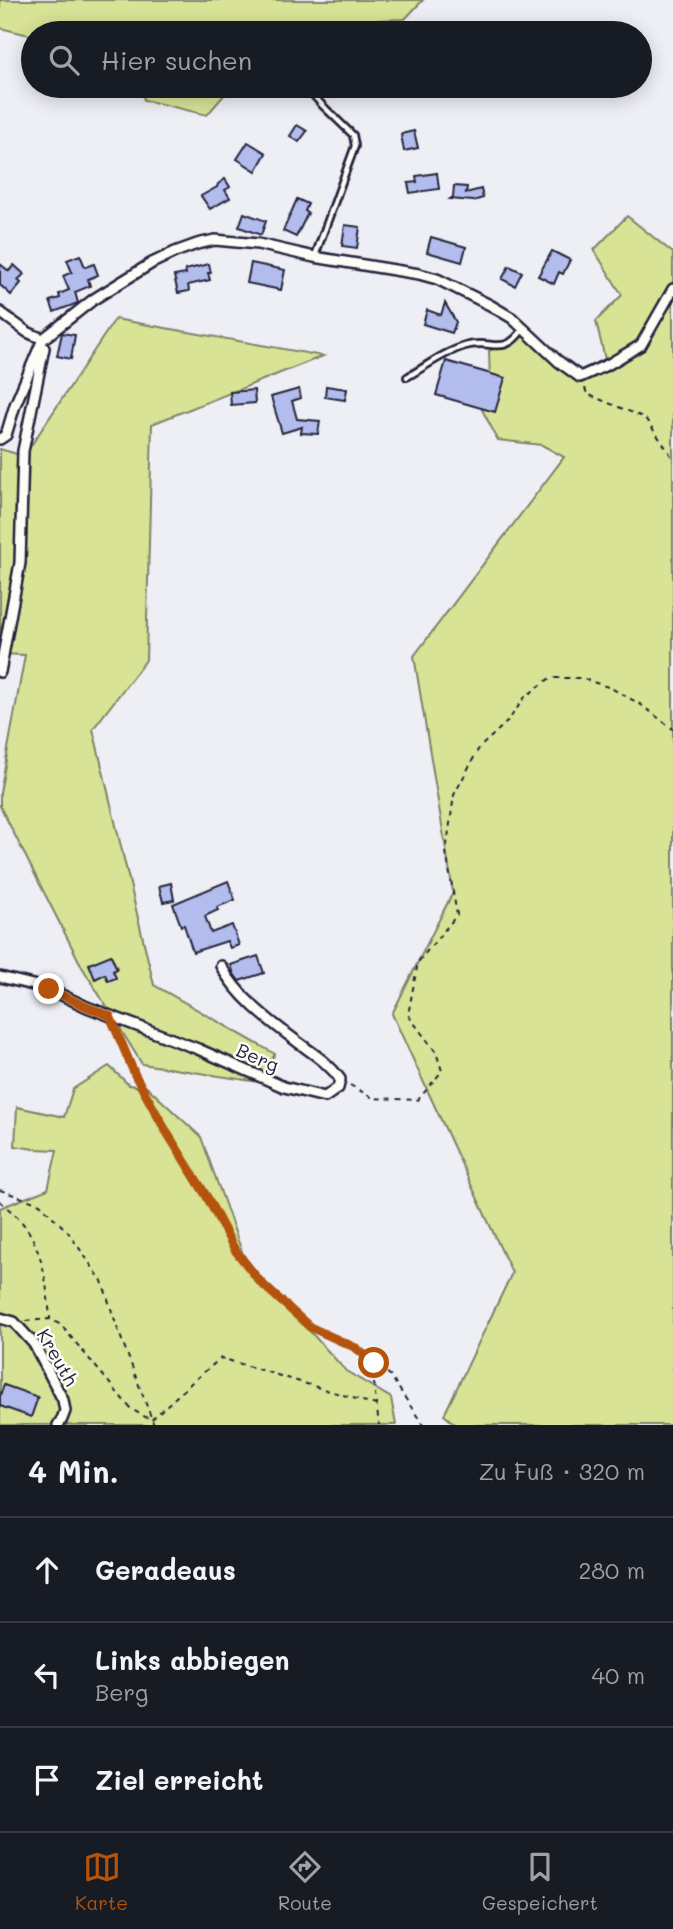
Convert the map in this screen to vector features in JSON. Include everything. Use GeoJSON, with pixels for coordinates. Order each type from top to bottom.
{"type":"FeatureCollection","features":[{"type":"Feature","properties":{"kind":"street"},"geometry":{"type":"LineString","coordinates":[[0,439],[6,435],[15,405],[43,339],[94,299],[152,263],[197,244],[215,240],[258,244],[437,279],[512,318],[558,361],[580,377],[641,345],[673,289]]}},
{"type":"Feature","properties":{"kind":"street"},"geometry":{"type":"LineString","coordinates":[[0,312],[27,332],[43,339]]}},
{"type":"Feature","properties":{"kind":"street"},"geometry":{"type":"LineString","coordinates":[[0,672],[20,563],[23,451],[44,349],[43,339]]}},
{"type":"Feature","properties":{"kind":"street","name":"Berg"},"geometry":{"type":"LineString","coordinates":[[0,977],[49,989],[87,1007],[198,1048],[284,1087],[325,1097],[338,1088],[340,1079],[323,1059],[277,1025],[231,984],[221,966]]}},
{"type":"Feature","properties":{"kind":"street","name":"Kreuth"},"geometry":{"type":"LineString","coordinates":[[0,1318],[14,1322],[34,1344],[63,1400],[65,1411],[58,1425]]}},
{"type":"Feature","properties":{"kind":"lane"},"geometry":{"type":"LineString","coordinates":[[314,257],[355,146],[353,135],[316,98]]}},
{"type":"Feature","properties":{"kind":"lane"},"geometry":{"type":"LineString","coordinates":[[407,377],[464,346],[508,344],[515,340],[524,328]]}},
{"type":"Feature","properties":{"kind":"path"},"geometry":{"type":"LineString","coordinates":[[580,377],[587,394],[645,418],[673,461]]}},
{"type":"Feature","properties":{"kind":"path"},"geometry":{"type":"LineString","coordinates":[[340,1079],[373,1098],[418,1100],[442,1071],[436,1052],[408,1015],[418,962],[457,915],[446,852],[454,795],[479,748],[508,721],[525,697],[551,678],[581,678],[611,688],[673,729]]}},
{"type":"Feature","properties":{"kind":"path"},"geometry":{"type":"LineString","coordinates":[[110,1016],[135,1075],[235,1250],[261,1283],[310,1327],[356,1348],[390,1376],[423,1425]]}},
{"type":"Feature","properties":{"kind":"path"},"geometry":{"type":"LineString","coordinates":[[0,1190],[40,1204],[68,1232],[102,1281],[154,1425]]}},
{"type":"Feature","properties":{"kind":"path"},"geometry":{"type":"LineString","coordinates":[[0,1201],[22,1221],[37,1248],[50,1319]]}},
{"type":"Feature","properties":{"kind":"path"},"geometry":{"type":"LineString","coordinates":[[14,1322],[50,1319],[61,1325],[131,1409],[151,1420]]}},
{"type":"Feature","properties":{"kind":"path"},"geometry":{"type":"LineString","coordinates":[[151,1420],[221,1359],[376,1405]]}},
{"type":"Feature","properties":{"kind":"path"},"geometry":{"type":"LineString","coordinates":[[374,1363],[379,1425]]}},
{"type":"Feature","properties":{"kind":"green space"},"geometry":{"type":"Polygon","coordinates":[[[0,0],[423,0],[405,19],[21,21],[21,33],[0,28],[0,0]]]}},
{"type":"Feature","properties":{"kind":"green space"},"geometry":{"type":"Polygon","coordinates":[[[143,98],[222,98],[207,115],[143,98]]]}},
{"type":"Feature","properties":{"kind":"green space"},"geometry":{"type":"Polygon","coordinates":[[[627,216],[673,253],[673,1425],[456,1425],[444,1415],[512,1273],[392,1014],[453,892],[414,656],[564,457],[542,445],[498,440],[477,400],[490,378],[489,351],[525,334],[577,380],[607,368],[596,321],[622,295],[594,250],[627,216]]]}},
{"type":"Feature","properties":{"kind":"green space"},"geometry":{"type":"Polygon","coordinates":[[[115,319],[323,356],[152,424],[146,660],[93,729],[154,985],[275,1054],[258,1082],[142,1064],[82,967],[0,806],[0,793],[25,655],[0,654],[0,449],[24,456],[115,319]]]}},
{"type":"Feature","properties":{"kind":"green space"},"geometry":{"type":"Polygon","coordinates":[[[109,1066],[129,1085],[148,1088],[201,1137],[245,1260],[346,1371],[391,1398],[396,1425],[0,1425],[0,1208],[48,1189],[57,1150],[15,1146],[17,1107],[64,1117],[73,1089],[109,1066]]]}},
{"type":"Feature","properties":{"kind":"building"},"geometry":{"type":"Polygon","coordinates":[[[297,125],[307,131],[299,142],[290,136],[297,125]]]}},
{"type":"Feature","properties":{"kind":"building"},"geometry":{"type":"Polygon","coordinates":[[[414,131],[418,148],[404,151],[401,134],[414,131]]]}},
{"type":"Feature","properties":{"kind":"building"},"geometry":{"type":"Polygon","coordinates":[[[248,142],[266,153],[256,171],[237,159],[248,142]]]}},
{"type":"Feature","properties":{"kind":"building"},"geometry":{"type":"Polygon","coordinates":[[[437,173],[439,189],[410,193],[408,183],[417,182],[416,176],[437,173]]]}},
{"type":"Feature","properties":{"kind":"building"},"geometry":{"type":"Polygon","coordinates":[[[225,179],[230,187],[225,190],[230,198],[210,209],[201,196],[225,179]]]}},
{"type":"Feature","properties":{"kind":"building"},"geometry":{"type":"Polygon","coordinates":[[[454,186],[467,187],[466,193],[481,189],[483,198],[473,201],[450,199],[453,197],[454,186]]]}},
{"type":"Feature","properties":{"kind":"building"},"geometry":{"type":"Polygon","coordinates":[[[297,199],[308,204],[305,211],[308,213],[296,237],[283,231],[297,199]]]}},
{"type":"Feature","properties":{"kind":"building"},"geometry":{"type":"Polygon","coordinates":[[[244,213],[266,221],[261,235],[239,227],[244,213]]]}},
{"type":"Feature","properties":{"kind":"building"},"geometry":{"type":"Polygon","coordinates":[[[345,225],[360,227],[357,248],[342,246],[345,225]]]}},
{"type":"Feature","properties":{"kind":"building"},"geometry":{"type":"Polygon","coordinates":[[[431,237],[466,247],[462,262],[427,252],[431,237]]]}},
{"type":"Feature","properties":{"kind":"building"},"geometry":{"type":"Polygon","coordinates":[[[552,251],[570,260],[563,274],[559,272],[554,284],[538,276],[552,251]]]}},
{"type":"Feature","properties":{"kind":"building"},"geometry":{"type":"Polygon","coordinates":[[[80,255],[85,267],[94,264],[98,275],[88,279],[90,286],[75,292],[78,303],[54,312],[50,301],[60,298],[59,294],[69,290],[63,276],[72,272],[67,260],[80,255]]]}},
{"type":"Feature","properties":{"kind":"building"},"geometry":{"type":"Polygon","coordinates":[[[251,263],[285,270],[281,290],[247,283],[251,263]]]}},
{"type":"Feature","properties":{"kind":"building"},"geometry":{"type":"Polygon","coordinates":[[[0,264],[9,271],[14,265],[24,274],[18,280],[21,283],[11,295],[0,285],[0,264]]]}},
{"type":"Feature","properties":{"kind":"building"},"geometry":{"type":"Polygon","coordinates":[[[209,264],[210,280],[188,285],[189,291],[178,293],[174,276],[186,274],[185,270],[209,264]]]}},
{"type":"Feature","properties":{"kind":"building"},"geometry":{"type":"Polygon","coordinates":[[[509,266],[522,272],[515,286],[502,279],[509,266]]]}},
{"type":"Feature","properties":{"kind":"building"},"geometry":{"type":"Polygon","coordinates":[[[445,303],[456,322],[452,333],[423,324],[427,310],[441,315],[445,303]]]}},
{"type":"Feature","properties":{"kind":"building"},"geometry":{"type":"Polygon","coordinates":[[[62,333],[75,335],[71,359],[57,356],[62,333]]]}},
{"type":"Feature","properties":{"kind":"building"},"geometry":{"type":"Polygon","coordinates":[[[446,361],[505,378],[495,412],[436,395],[446,361]]]}},
{"type":"Feature","properties":{"kind":"building"},"geometry":{"type":"Polygon","coordinates":[[[326,386],[347,389],[345,400],[325,397],[326,386]]]}},
{"type":"Feature","properties":{"kind":"building"},"geometry":{"type":"Polygon","coordinates":[[[299,389],[301,398],[292,401],[297,419],[320,421],[318,434],[301,433],[302,427],[282,433],[271,397],[299,389]]]}},
{"type":"Feature","properties":{"kind":"building"},"geometry":{"type":"Polygon","coordinates":[[[254,390],[255,403],[231,405],[230,392],[254,390]]]}},
{"type":"Feature","properties":{"kind":"building"},"geometry":{"type":"Polygon","coordinates":[[[228,881],[235,900],[217,907],[218,910],[205,916],[211,933],[232,925],[239,945],[230,948],[227,941],[193,952],[173,904],[228,881]]]}},
{"type":"Feature","properties":{"kind":"building"},"geometry":{"type":"Polygon","coordinates":[[[171,883],[174,900],[163,902],[159,886],[171,883]]]}},
{"type":"Feature","properties":{"kind":"building"},"geometry":{"type":"Polygon","coordinates":[[[111,955],[117,969],[113,971],[116,978],[108,981],[105,974],[95,979],[89,964],[111,955]]]}},
{"type":"Feature","properties":{"kind":"building"},"geometry":{"type":"Polygon","coordinates":[[[258,956],[264,973],[239,981],[231,965],[258,956]]]}},
{"type":"Feature","properties":{"kind":"building"},"geometry":{"type":"Polygon","coordinates":[[[4,1385],[38,1397],[31,1417],[0,1406],[4,1385]]]}},
{"type":"Feature","properties":{"kind":"route"},"geometry":{"type":"LineString","coordinates":[[49,989],[110,1016],[135,1075],[166,1131],[207,1197],[235,1250],[261,1283],[310,1327],[356,1348],[374,1363]]}}]}
